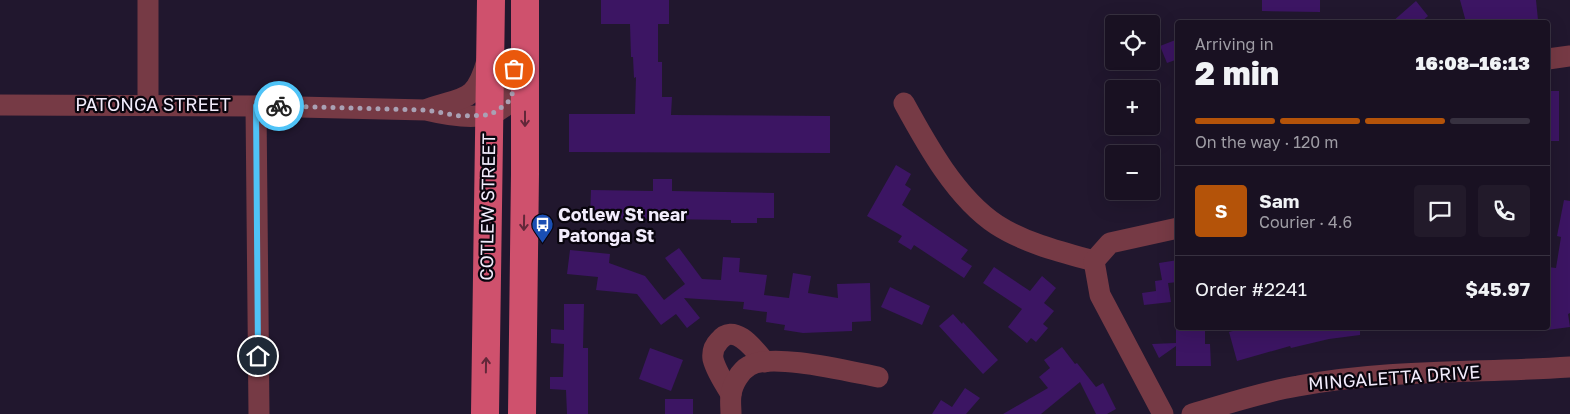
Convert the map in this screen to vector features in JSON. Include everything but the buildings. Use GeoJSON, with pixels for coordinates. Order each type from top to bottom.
{"type":"FeatureCollection","features":[{"type":"Feature","properties":{"kind":"main road","name":"COTLEW STREET"},"geometry":{"type":"LineString","coordinates":[[485,414],[490,0]]}},
{"type":"Feature","properties":{"kind":"main road","name":"COTLEW STREET"},"geometry":{"type":"LineString","coordinates":[[522,414],[525,0]]}},
{"type":"Feature","properties":{"kind":"street"},"geometry":{"type":"LineString","coordinates":[[148,0],[148,105]]}},
{"type":"Feature","properties":{"kind":"street"},"geometry":{"type":"LineString","coordinates":[[489,115],[503,107],[513,92],[515,17],[518,0]]}},
{"type":"Feature","properties":{"kind":"street","name":"PATONGA STREET"},"geometry":{"type":"LineString","coordinates":[[426,110],[461,99],[474,91],[482,79],[490,48]]}},
{"type":"Feature","properties":{"kind":"street"},"geometry":{"type":"LineString","coordinates":[[1550,59],[1570,56]]}},
{"type":"Feature","properties":{"kind":"street"},"geometry":{"type":"LineString","coordinates":[[904,104],[928,146],[958,189],[996,225],[1030,241],[1094,261]]}},
{"type":"Feature","properties":{"kind":"street","name":"PATONGA STREET"},"geometry":{"type":"LineString","coordinates":[[0,105],[256,106],[426,110],[460,116],[489,115]]}},
{"type":"Feature","properties":{"kind":"street"},"geometry":{"type":"LineString","coordinates":[[256,106],[259,414]]}},
{"type":"Feature","properties":{"kind":"street"},"geometry":{"type":"LineString","coordinates":[[1094,261],[1110,243],[1175,229]]}},
{"type":"Feature","properties":{"kind":"street"},"geometry":{"type":"LineString","coordinates":[[1094,261],[1100,295],[1162,414]]}},
{"type":"Feature","properties":{"kind":"street"},"geometry":{"type":"LineString","coordinates":[[731,404],[712,357],[714,346],[721,337],[730,334],[739,335],[765,362]]}},
{"type":"Feature","properties":{"kind":"street"},"geometry":{"type":"LineString","coordinates":[[731,404],[736,381],[748,366],[756,362],[785,361],[878,377]]}},
{"type":"Feature","properties":{"kind":"street","name":"MINGALETTA DRIVE"},"geometry":{"type":"LineString","coordinates":[[1192,414],[1260,394],[1347,378],[1396,374],[1508,371],[1570,367]]}},
{"type":"Feature","properties":{"kind":"way so far"},"geometry":{"type":"LineString","coordinates":[[279,106],[426,110],[460,116],[489,115],[508,102],[513,92],[514,69]]}},
{"type":"Feature","properties":{"kind":"place","name":"Cotlew St near Patonga St"},"geometry":{"type":"Point","coordinates":[542,244]}},
{"type":"Feature","properties":{"kind":"route"},"geometry":{"type":"LineString","coordinates":[[258,356],[256,106],[279,106]]}}]}
